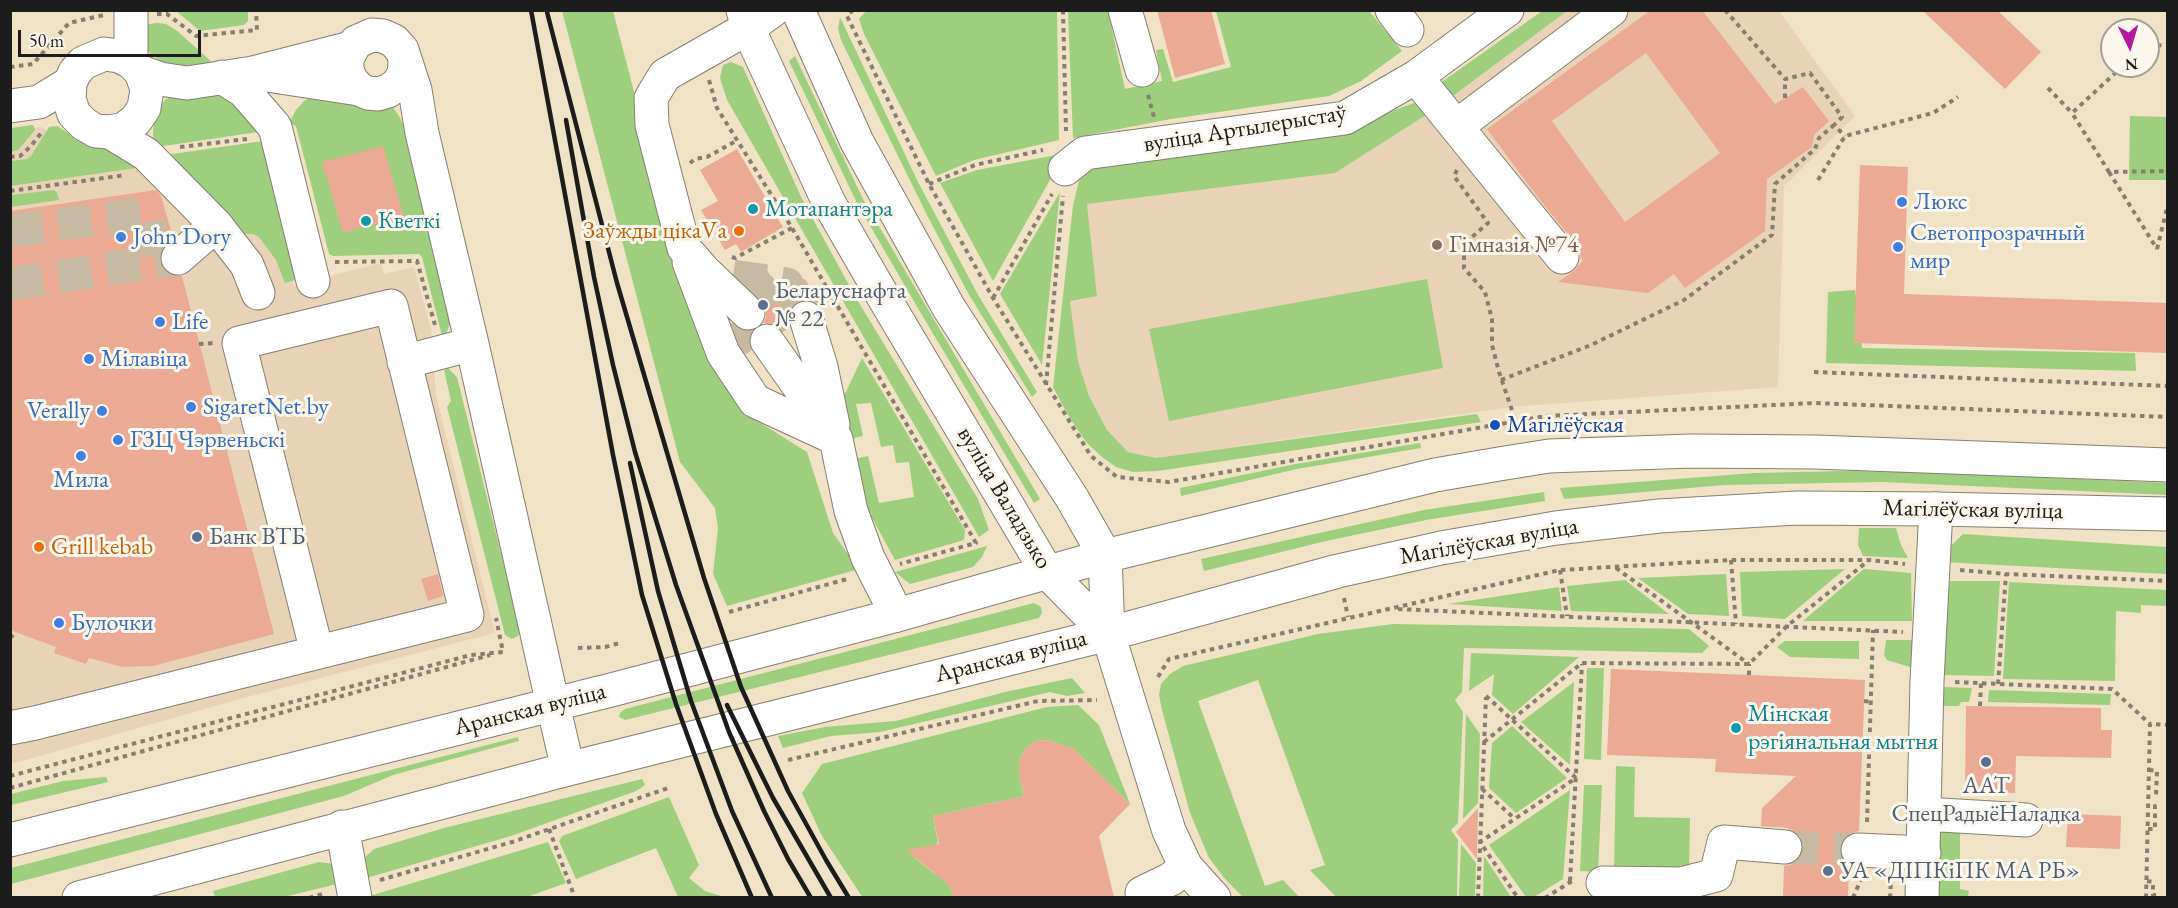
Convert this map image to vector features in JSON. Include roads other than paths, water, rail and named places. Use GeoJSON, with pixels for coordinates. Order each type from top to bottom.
{"type":"FeatureCollection","features":[{"type":"Feature","properties":{"kind":"main road"},"geometry":{"type":"LineString","coordinates":[[798,10],[858,142],[949,308],[1072,498],[1105,556],[1108,634],[1169,831],[1186,867],[1214,897]]}},
{"type":"Feature","properties":{"kind":"main road"},"geometry":{"type":"LineString","coordinates":[[1125,10],[1142,70]]}},
{"type":"Feature","properties":{"kind":"main road","name":"вуліца Артылерыстаў"},"geometry":{"type":"LineString","coordinates":[[1055,160],[1085,153],[1345,118],[1416,77],[1507,10]]}},
{"type":"Feature","properties":{"kind":"main road"},"geometry":{"type":"LineString","coordinates":[[1463,133],[1611,10]]}},
{"type":"Feature","properties":{"kind":"main road"},"geometry":{"type":"LineString","coordinates":[[740,318],[712,263],[652,125],[651,98],[665,75],[701,54],[755,16]]}},
{"type":"Feature","properties":{"kind":"main road","name":"вуліца Валадзько"},"geometry":{"type":"LineString","coordinates":[[755,16],[829,203],[1047,572],[1108,634]]}},
{"type":"Feature","properties":{"kind":"main road"},"geometry":{"type":"LineString","coordinates":[[129,17],[125,63],[147,89],[130,120]]}},
{"type":"Feature","properties":{"kind":"main road"},"geometry":{"type":"LineString","coordinates":[[187,82],[159,95],[130,120],[96,130],[84,124],[72,98],[75,72],[93,57],[125,63],[159,79],[187,82],[238,75],[376,35]]}},
{"type":"Feature","properties":{"kind":"main road"},"geometry":{"type":"LineString","coordinates":[[238,75],[374,90],[398,84],[404,74],[376,35]]}},
{"type":"Feature","properties":{"kind":"main road"},"geometry":{"type":"LineString","coordinates":[[376,35],[347,58],[347,70],[351,80],[374,90],[422,133]]}},
{"type":"Feature","properties":{"kind":"main road"},"geometry":{"type":"LineString","coordinates":[[376,35],[415,90],[422,133],[568,769]]}},
{"type":"Feature","properties":{"kind":"main road"},"geometry":{"type":"LineString","coordinates":[[238,75],[320,272]]}},
{"type":"Feature","properties":{"kind":"main road"},"geometry":{"type":"LineString","coordinates":[[1416,77],[1562,257]]}},
{"type":"Feature","properties":{"kind":"main road"},"geometry":{"type":"LineString","coordinates":[[261,133],[293,97],[302,90],[320,83]]}},
{"type":"Feature","properties":{"kind":"main road"},"geometry":{"type":"LineString","coordinates":[[30,113],[72,98]]}},
{"type":"Feature","properties":{"kind":"main road"},"geometry":{"type":"LineString","coordinates":[[130,120],[150,159],[216,225],[247,265],[258,293]]}},
{"type":"Feature","properties":{"kind":"main road"},"geometry":{"type":"LineString","coordinates":[[178,258],[216,225]]}},
{"type":"Feature","properties":{"kind":"main road"},"geometry":{"type":"LineString","coordinates":[[712,263],[723,353],[755,401],[836,439]]}},
{"type":"Feature","properties":{"kind":"main road"},"geometry":{"type":"LineString","coordinates":[[10,728],[467,615],[391,306],[239,342],[317,652]]}},
{"type":"Feature","properties":{"kind":"main road"},"geometry":{"type":"LineString","coordinates":[[836,439],[777,335],[821,367],[836,439],[851,511],[868,558],[897,615]]}},
{"type":"Feature","properties":{"kind":"main road"},"geometry":{"type":"LineString","coordinates":[[404,362],[472,344]]}},
{"type":"Feature","properties":{"kind":"main road"},"geometry":{"type":"LineString","coordinates":[[1047,572],[1435,475],[1549,456],[1691,451],[1815,452],[2168,465]]}},
{"type":"Feature","properties":{"kind":"main road","name":"Магілёўская вуліца"},"geometry":{"type":"LineString","coordinates":[[1108,634],[1338,571],[1441,548],[1556,528],[1659,516],[1797,508],[2168,514]]}},
{"type":"Feature","properties":{"kind":"main road"},"geometry":{"type":"LineString","coordinates":[[1922,897],[1927,681],[1936,509]]}},
{"type":"Feature","properties":{"kind":"main road","name":"Аранская вуліца"},"geometry":{"type":"LineString","coordinates":[[10,840],[553,705],[897,615],[1047,572]]}},
{"type":"Feature","properties":{"kind":"main road","name":"Аранская вуліца"},"geometry":{"type":"LineString","coordinates":[[78,897],[568,769],[1108,634]]}},
{"type":"Feature","properties":{"kind":"main road"},"geometry":{"type":"LineString","coordinates":[[1924,814],[2026,820]]}},
{"type":"Feature","properties":{"kind":"main road"},"geometry":{"type":"LineString","coordinates":[[342,827],[365,889]]}},
{"type":"Feature","properties":{"kind":"main road"},"geometry":{"type":"LineString","coordinates":[[1603,883],[1682,884],[1716,875],[1724,842],[1785,847]]}},
{"type":"Feature","properties":{"kind":"main road"},"geometry":{"type":"LineString","coordinates":[[1862,850],[1924,853]]}},
{"type":"Feature","properties":{"kind":"main road"},"geometry":{"type":"LineString","coordinates":[[1142,893],[1171,879],[1186,867]]}},
{"type":"Feature","properties":{"kind":"tunnel"},"geometry":{"type":"LineString","coordinates":[[10,231],[146,213],[158,262]]}},
{"type":"Feature","properties":{"kind":"tunnel"},"geometry":{"type":"LineString","coordinates":[[10,284],[178,258]]}},
{"type":"Feature","properties":{"kind":"tunnel"},"geometry":{"type":"LineString","coordinates":[[733,276],[787,284],[806,318]]}},
{"type":"Feature","properties":{"kind":"tunnel"},"geometry":{"type":"LineString","coordinates":[[753,279],[786,330]]}},
{"type":"Feature","properties":{"kind":"tunnel"},"geometry":{"type":"LineString","coordinates":[[732,323],[751,351]]}},
{"type":"Feature","properties":{"kind":"tunnel"},"geometry":{"type":"LineString","coordinates":[[1785,847],[1858,850]]}},
{"type":"Feature","properties":{"kind":"railway"},"geometry":{"type":"LineString","coordinates":[[531,10],[613,455],[642,595],[676,704],[716,814],[752,898]]}},
{"type":"Feature","properties":{"kind":"railway"},"geometry":{"type":"LineString","coordinates":[[547,12],[617,283],[704,578],[741,687],[788,791],[849,898]]}},
{"type":"Feature","properties":{"kind":"railway"},"geometry":{"type":"LineString","coordinates":[[566,120],[594,277],[613,365],[635,452],[676,585],[729,732],[764,811],[811,898]]}},
{"type":"Feature","properties":{"kind":"railway"},"geometry":{"type":"LineString","coordinates":[[630,463],[658,591],[691,701],[732,811],[772,898]]}},
{"type":"Feature","properties":{"kind":"railway"},"geometry":{"type":"LineString","coordinates":[[727,705],[773,798],[831,898]]}},
{"type":"Feature","properties":{"kind":"place","name":"Люкс"},"geometry":{"type":"Point","coordinates":[1902,202]}},
{"type":"Feature","properties":{"kind":"place","name":"Мотапантэра"},"geometry":{"type":"Point","coordinates":[753,209]}},
{"type":"Feature","properties":{"kind":"place","name":"Кветкі"},"geometry":{"type":"Point","coordinates":[366,221]}},
{"type":"Feature","properties":{"kind":"place","name":"Заўжды цікаVа"},"geometry":{"type":"Point","coordinates":[739,231]}},
{"type":"Feature","properties":{"kind":"place","name":"John Dory"},"geometry":{"type":"Point","coordinates":[121,237]}},
{"type":"Feature","properties":{"kind":"place","name":"Гімназія №74"},"geometry":{"type":"Point","coordinates":[1437,245]}},
{"type":"Feature","properties":{"kind":"place","name":"Светопрозрачный мир"},"geometry":{"type":"Point","coordinates":[1898,247]}},
{"type":"Feature","properties":{"kind":"place","name":"Беларуснафта № 22"},"geometry":{"type":"Point","coordinates":[763,305]}},
{"type":"Feature","properties":{"kind":"place","name":"Life"},"geometry":{"type":"Point","coordinates":[160,322]}},
{"type":"Feature","properties":{"kind":"place","name":"Мілавіца"},"geometry":{"type":"Point","coordinates":[89,359]}},
{"type":"Feature","properties":{"kind":"place","name":"SigaretNet.by"},"geometry":{"type":"Point","coordinates":[191,407]}},
{"type":"Feature","properties":{"kind":"place","name":"Verally"},"geometry":{"type":"Point","coordinates":[102,411]}},
{"type":"Feature","properties":{"kind":"place","name":"Магілёўская"},"geometry":{"type":"Point","coordinates":[1495,425]}},
{"type":"Feature","properties":{"kind":"place","name":"ГЗЦ Чэрвеньскі"},"geometry":{"type":"Point","coordinates":[118,440]}},
{"type":"Feature","properties":{"kind":"place","name":"Мила"},"geometry":{"type":"Point","coordinates":[81,456]}},
{"type":"Feature","properties":{"kind":"place","name":"Банк ВТБ"},"geometry":{"type":"Point","coordinates":[197,537]}},
{"type":"Feature","properties":{"kind":"place","name":"Grill kebab"},"geometry":{"type":"Point","coordinates":[39,547]}},
{"type":"Feature","properties":{"kind":"place","name":"Булочки"},"geometry":{"type":"Point","coordinates":[59,623]}},
{"type":"Feature","properties":{"kind":"place","name":"Мінская рэгіянальная мытня"},"geometry":{"type":"Point","coordinates":[1736,728]}},
{"type":"Feature","properties":{"kind":"place","name":"ААТ СпецРадыёНаладка"},"geometry":{"type":"Point","coordinates":[1986,762]}},
{"type":"Feature","properties":{"kind":"place","name":"УА «ДІПКіПК МА РБ»"},"geometry":{"type":"Point","coordinates":[1828,871]}}]}
